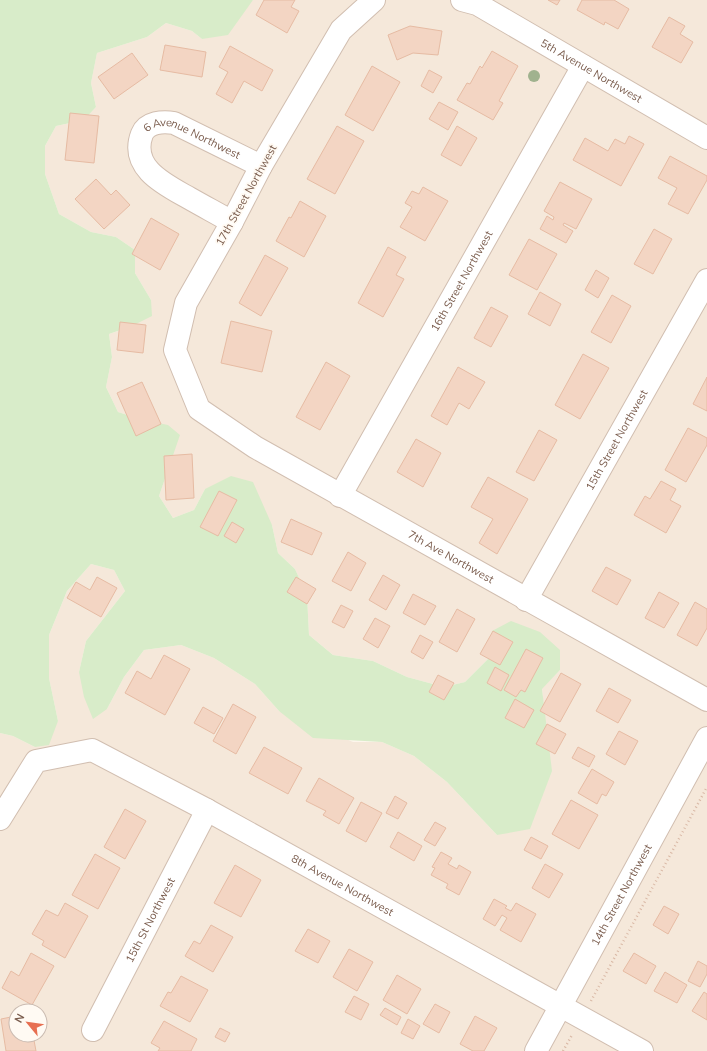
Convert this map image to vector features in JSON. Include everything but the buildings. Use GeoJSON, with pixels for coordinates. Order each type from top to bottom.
{"type":"FeatureCollection","features":[{"type":"Feature","properties":{"kind":"street","name":"17th Street Northwest"},"geometry":{"type":"LineString","coordinates":[[199,409],[175,350],[186,303],[232,222],[261,166],[342,30],[374,0]]}},
{"type":"Feature","properties":{"kind":"street","name":"5th Avenue Northwest"},"geometry":{"type":"LineString","coordinates":[[469,2],[707,138]]}},
{"type":"Feature","properties":{"kind":"street","name":"16th Street Northwest"},"geometry":{"type":"LineString","coordinates":[[340,496],[583,66]]}},
{"type":"Feature","properties":{"kind":"street","name":"6 Avenue Northwest"},"geometry":{"type":"LineString","coordinates":[[232,222],[156,179],[142,159],[140,140],[144,131],[149,126],[160,122],[174,123],[261,166]]}},
{"type":"Feature","properties":{"kind":"street","name":"15th Street Northwest"},"geometry":{"type":"LineString","coordinates":[[526,600],[707,280]]}},
{"type":"Feature","properties":{"kind":"street","name":"7th Ave Northwest"},"geometry":{"type":"LineString","coordinates":[[199,409],[255,447],[340,496],[707,700]]}},
{"type":"Feature","properties":{"kind":"street","name":"14th Street Northwest"},"geometry":{"type":"LineString","coordinates":[[536,1051],[707,738]]}},
{"type":"Feature","properties":{"kind":"street","name":"8th Avenue Northwest"},"geometry":{"type":"LineString","coordinates":[[0,819],[36,761],[92,750],[207,810],[560,1007],[642,1051]]}},
{"type":"Feature","properties":{"kind":"street","name":"15th St Northwest"},"geometry":{"type":"LineString","coordinates":[[93,1030],[207,810]]}},
{"type":"Feature","properties":{"kind":"path"},"geometry":{"type":"LineString","coordinates":[[595,993],[707,787]]}},
{"type":"Feature","properties":{"kind":"path"},"geometry":{"type":"LineString","coordinates":[[563,1051],[573,1034]]}},
{"type":"Feature","properties":{"kind":"shaded area"},"geometry":{"type":"Polygon","coordinates":[[[253,0],[707,0],[707,1051],[0,1051],[0,733],[13,736],[35,747],[58,721],[49,678],[49,635],[67,591],[91,564],[114,570],[125,591],[86,641],[79,672],[107,709],[124,677],[144,650],[181,645],[214,658],[255,684],[279,711],[353,742],[382,742],[414,756],[447,782],[497,835],[546,734],[542,688],[560,670],[489,658],[465,682],[444,687],[407,677],[373,661],[333,655],[309,635],[307,595],[295,569],[278,553],[272,525],[205,489],[194,510],[173,518],[159,496],[170,463],[143,420],[118,412],[106,387],[112,357],[109,334],[130,327],[151,300],[135,273],[135,250],[116,237],[91,232],[59,214],[45,174],[45,146],[56,126],[84,120],[96,107],[91,83],[97,53],[147,37],[166,23],[192,31],[202,39],[253,0]]]}},
{"type":"Feature","properties":{"kind":"green space"},"geometry":{"type":"Polygon","coordinates":[[[0,0],[253,0],[228,35],[202,39],[192,31],[166,23],[147,37],[97,53],[91,83],[96,107],[84,120],[56,126],[45,146],[45,174],[59,214],[91,232],[116,237],[135,250],[135,273],[151,300],[152,316],[132,326],[109,334],[112,357],[106,387],[118,412],[143,420],[168,425],[180,435],[159,496],[173,518],[194,510],[205,489],[231,476],[253,482],[272,525],[278,553],[295,569],[307,595],[309,635],[333,655],[373,661],[407,677],[444,687],[465,682],[489,658],[492,631],[511,621],[540,632],[560,650],[560,670],[542,689],[552,771],[530,829],[497,835],[447,782],[414,756],[382,742],[313,738],[279,711],[255,684],[214,658],[181,645],[144,650],[124,677],[107,709],[93,719],[84,697],[79,672],[86,641],[125,591],[114,570],[91,564],[67,591],[49,635],[49,678],[58,721],[49,745],[35,747],[13,736],[0,733],[0,0]]]}}]}
